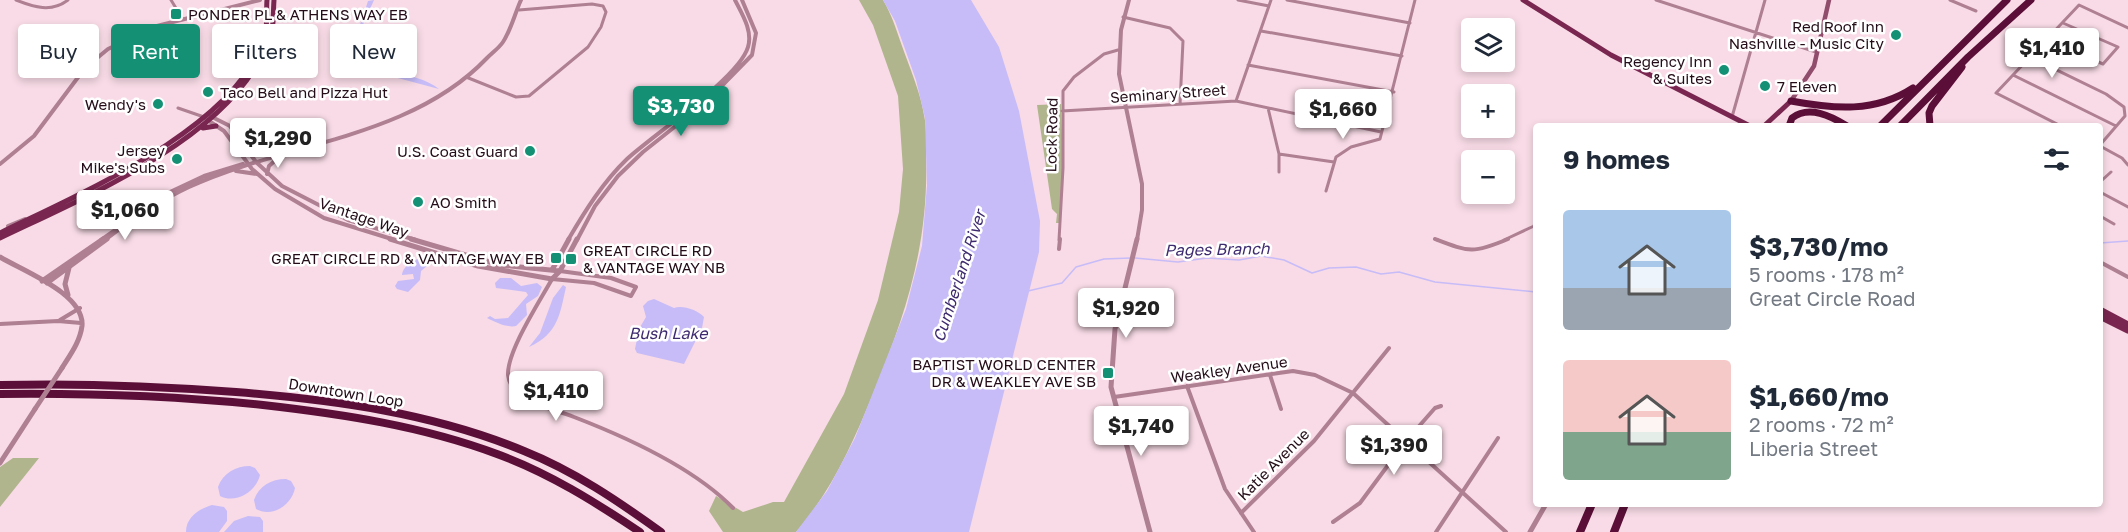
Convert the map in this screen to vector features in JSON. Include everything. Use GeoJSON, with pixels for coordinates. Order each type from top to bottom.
{"type":"FeatureCollection","features":[{"type":"Feature","properties":{"kind":"highway"},"geometry":{"type":"LineString","coordinates":[[1883,123],[2007,0]]}},
{"type":"Feature","properties":{"kind":"highway"},"geometry":{"type":"LineString","coordinates":[[1903,123],[1968,57],[2031,0]]}},
{"type":"Feature","properties":{"kind":"highway"},"geometry":{"type":"LineString","coordinates":[[1930,123],[1932,106],[1937,97],[1958,74],[1968,57]]}},
{"type":"Feature","properties":{"kind":"highway"},"geometry":{"type":"LineString","coordinates":[[1791,101],[1821,107],[1853,109],[1887,104],[1901,97],[1944,63]]}},
{"type":"Feature","properties":{"kind":"highway"},"geometry":{"type":"LineString","coordinates":[[1790,123],[1796,115],[1815,112],[1833,117],[1842,123]]}},
{"type":"Feature","properties":{"kind":"highway","name":"Downtown Loop"},"geometry":{"type":"LineString","coordinates":[[0,385],[167,387],[283,396],[416,416],[479,434],[526,451],[594,486],[661,532]]}},
{"type":"Feature","properties":{"kind":"highway","name":"Downtown Loop"},"geometry":{"type":"LineString","coordinates":[[0,394],[162,396],[281,407],[412,427],[474,445],[517,461],[584,493],[640,532]]}},
{"type":"Feature","properties":{"kind":"highway"},"geometry":{"type":"LineString","coordinates":[[1580,532],[1591,507]]}},
{"type":"Feature","properties":{"kind":"highway"},"geometry":{"type":"LineString","coordinates":[[1614,532],[1624,507]]}},
{"type":"Feature","properties":{"kind":"main road"},"geometry":{"type":"LineString","coordinates":[[0,239],[159,156],[206,120],[238,84],[261,50],[269,23],[267,0]]}},
{"type":"Feature","properties":{"kind":"main road"},"geometry":{"type":"LineString","coordinates":[[0,232],[124,169],[214,117],[245,85],[268,50],[275,30],[274,0]]}},
{"type":"Feature","properties":{"kind":"main road"},"geometry":{"type":"LineString","coordinates":[[1523,0],[1602,51],[1744,123]]}},
{"type":"Feature","properties":{"kind":"main road"},"geometry":{"type":"LineString","coordinates":[[1767,123],[1791,101],[1814,66],[1829,0]]}},
{"type":"Feature","properties":{"kind":"main road"},"geometry":{"type":"LineString","coordinates":[[189,135],[207,126],[216,126]]}},
{"type":"Feature","properties":{"kind":"main road"},"geometry":{"type":"LineString","coordinates":[[80,198],[85,192],[124,169]]}},
{"type":"Feature","properties":{"kind":"main road"},"geometry":{"type":"LineString","coordinates":[[2103,312],[2128,325]]}},
{"type":"Feature","properties":{"kind":"main road"},"geometry":{"type":"LineString","coordinates":[[2103,318],[2128,330]]}},
{"type":"Feature","properties":{"kind":"street"},"geometry":{"type":"LineString","coordinates":[[16,0],[54,9],[60,8],[68,0]]}},
{"type":"Feature","properties":{"kind":"street"},"geometry":{"type":"LineString","coordinates":[[171,0],[182,18]]}},
{"type":"Feature","properties":{"kind":"street"},"geometry":{"type":"LineString","coordinates":[[99,57],[127,39],[182,18],[260,0]]}},
{"type":"Feature","properties":{"kind":"street"},"geometry":{"type":"LineString","coordinates":[[45,282],[69,268],[134,215],[189,184],[390,120],[430,101],[466,77],[495,51],[511,28],[521,0]]}},
{"type":"Feature","properties":{"kind":"street"},"geometry":{"type":"LineString","coordinates":[[552,279],[552,270],[586,208],[610,175],[700,100],[746,53],[751,42],[750,33],[735,0]]}},
{"type":"Feature","properties":{"kind":"street"},"geometry":{"type":"LineString","coordinates":[[733,508],[719,492],[641,449],[573,417],[528,400],[513,390],[508,374],[512,357],[552,279],[560,271],[595,206],[618,176],[643,152],[706,102],[752,55],[756,46],[757,34],[742,0]]}},
{"type":"Feature","properties":{"kind":"street"},"geometry":{"type":"LineString","coordinates":[[1129,0],[1123,17],[1118,50],[1119,74],[1142,184],[1142,210],[1138,236],[1115,328],[1111,387],[1150,532]]}},
{"type":"Feature","properties":{"kind":"street"},"geometry":{"type":"LineString","coordinates":[[1238,0],[1269,6]]}},
{"type":"Feature","properties":{"kind":"street"},"geometry":{"type":"LineString","coordinates":[[1236,101],[1271,0]]}},
{"type":"Feature","properties":{"kind":"street"},"geometry":{"type":"LineString","coordinates":[[1287,0],[1410,23]]}},
{"type":"Feature","properties":{"kind":"street"},"geometry":{"type":"LineString","coordinates":[[1326,192],[1336,157],[1351,147],[1380,138],[1384,130],[1415,0]]}},
{"type":"Feature","properties":{"kind":"street"},"geometry":{"type":"LineString","coordinates":[[1656,0],[1816,52]]}},
{"type":"Feature","properties":{"kind":"street"},"geometry":{"type":"LineString","coordinates":[[1732,117],[1764,0]]}},
{"type":"Feature","properties":{"kind":"street"},"geometry":{"type":"LineString","coordinates":[[1950,0],[1976,11]]}},
{"type":"Feature","properties":{"kind":"street"},"geometry":{"type":"LineString","coordinates":[[466,77],[516,97],[529,96],[586,49],[599,31],[606,12],[603,6],[592,4],[519,9]]}},
{"type":"Feature","properties":{"kind":"street"},"geometry":{"type":"LineString","coordinates":[[2055,123],[1996,93],[2079,5],[2128,28]]}},
{"type":"Feature","properties":{"kind":"street"},"geometry":{"type":"LineString","coordinates":[[1123,17],[1158,23],[1170,28],[1183,41],[1180,104]]}},
{"type":"Feature","properties":{"kind":"street"},"geometry":{"type":"LineString","coordinates":[[2047,39],[2103,64],[2118,47],[2063,23]]}},
{"type":"Feature","properties":{"kind":"street"},"geometry":{"type":"LineString","coordinates":[[1261,31],[1402,56]]}},
{"type":"Feature","properties":{"kind":"street","name":"Lock Road"},"geometry":{"type":"LineString","coordinates":[[1059,249],[1063,168],[1063,91],[1074,77],[1104,54],[1118,50]]}},
{"type":"Feature","properties":{"kind":"street"},"geometry":{"type":"LineString","coordinates":[[2030,57],[2120,102],[2126,116],[2103,142]]}},
{"type":"Feature","properties":{"kind":"street"},"geometry":{"type":"LineString","coordinates":[[1248,65],[1394,92]]}},
{"type":"Feature","properties":{"kind":"street"},"geometry":{"type":"LineString","coordinates":[[2015,75],[2116,126]]}},
{"type":"Feature","properties":{"kind":"street"},"geometry":{"type":"LineString","coordinates":[[0,164],[21,149],[40,129],[78,78]]}},
{"type":"Feature","properties":{"kind":"street","name":"Seminary Street"},"geometry":{"type":"LineString","coordinates":[[1062,111],[1236,101],[1381,132]]}},
{"type":"Feature","properties":{"kind":"street"},"geometry":{"type":"LineString","coordinates":[[178,108],[206,120]]}},
{"type":"Feature","properties":{"kind":"street"},"geometry":{"type":"LineString","coordinates":[[1268,108],[1279,154],[1279,172]]}},
{"type":"Feature","properties":{"kind":"street","name":"Vantage Way"},"geometry":{"type":"LineString","coordinates":[[206,120],[224,131],[248,164],[291,201],[342,225],[478,266],[552,279],[594,283],[631,296],[636,287],[611,278],[500,265],[348,220],[295,193],[267,174],[230,126],[214,117]]}},
{"type":"Feature","properties":{"kind":"street"},"geometry":{"type":"LineString","coordinates":[[2103,148],[2122,158],[2128,165]]}},
{"type":"Feature","properties":{"kind":"street"},"geometry":{"type":"LineString","coordinates":[[232,169],[239,157],[238,150]]}},
{"type":"Feature","properties":{"kind":"street"},"geometry":{"type":"LineString","coordinates":[[248,152],[262,156],[283,154]]}},
{"type":"Feature","properties":{"kind":"street"},"geometry":{"type":"LineString","coordinates":[[267,174],[271,163],[283,154]]}},
{"type":"Feature","properties":{"kind":"street"},"geometry":{"type":"LineString","coordinates":[[1279,154],[1334,162]]}},
{"type":"Feature","properties":{"kind":"street"},"geometry":{"type":"LineString","coordinates":[[232,169],[258,174]]}},
{"type":"Feature","properties":{"kind":"street"},"geometry":{"type":"LineString","coordinates":[[2103,179],[2111,172]]}},
{"type":"Feature","properties":{"kind":"street"},"geometry":{"type":"LineString","coordinates":[[45,282],[89,248],[96,246],[189,184]]}},
{"type":"Feature","properties":{"kind":"street"},"geometry":{"type":"LineString","coordinates":[[2103,194],[2128,207]]}},
{"type":"Feature","properties":{"kind":"street"},"geometry":{"type":"LineString","coordinates":[[2103,218],[2114,224]]}},
{"type":"Feature","properties":{"kind":"street"},"geometry":{"type":"LineString","coordinates":[[1435,239],[1462,250],[1473,251],[1501,242],[1533,227]]}},
{"type":"Feature","properties":{"kind":"street"},"geometry":{"type":"LineString","coordinates":[[0,256],[68,295],[78,306],[82,324],[79,342],[3,454],[0,463]]}},
{"type":"Feature","properties":{"kind":"street"},"geometry":{"type":"LineString","coordinates":[[2103,264],[2128,277]]}},
{"type":"Feature","properties":{"kind":"street"},"geometry":{"type":"LineString","coordinates":[[68,295],[66,284],[69,268]]}},
{"type":"Feature","properties":{"kind":"street"},"geometry":{"type":"LineString","coordinates":[[58,321],[78,306]]}},
{"type":"Feature","properties":{"kind":"street"},"geometry":{"type":"LineString","coordinates":[[0,324],[58,321],[82,324]]}},
{"type":"Feature","properties":{"kind":"street","name":"Katie Avenue"},"geometry":{"type":"LineString","coordinates":[[1241,513],[1290,467],[1389,348]]}},
{"type":"Feature","properties":{"kind":"street","name":"Weakley Avenue"},"geometry":{"type":"LineString","coordinates":[[1113,397],[1293,371],[1315,375],[1353,393],[1506,532]]}},
{"type":"Feature","properties":{"kind":"street"},"geometry":{"type":"LineString","coordinates":[[1270,375],[1281,409]]}},
{"type":"Feature","properties":{"kind":"street"},"geometry":{"type":"LineString","coordinates":[[1187,386],[1225,489],[1254,532]]}},
{"type":"Feature","properties":{"kind":"street"},"geometry":{"type":"LineString","coordinates":[[1333,522],[1360,503],[1406,441],[1435,408],[1441,406]]}},
{"type":"Feature","properties":{"kind":"street"},"geometry":{"type":"LineString","coordinates":[[1436,532],[1498,438]]}},
{"type":"Feature","properties":{"kind":"street"},"geometry":{"type":"LineString","coordinates":[[1530,532],[1544,507]]}},
{"type":"Feature","properties":{"kind":"green space"},"geometry":{"type":"Polygon","coordinates":[[[859,0],[883,0],[889,11],[915,80],[926,125],[924,219],[913,278],[896,335],[857,431],[830,484],[809,517],[796,532],[723,532],[709,511],[716,496],[743,512],[773,502],[784,502],[844,394],[878,300],[899,212],[903,169],[898,96],[873,25],[859,0]]]}},
{"type":"Feature","properties":{"kind":"green space"},"geometry":{"type":"Polygon","coordinates":[[[1061,104],[1063,168],[1059,223],[1056,223],[1057,214],[1052,209],[1037,105],[1061,104]]]}},
{"type":"Feature","properties":{"kind":"green space"},"geometry":{"type":"Polygon","coordinates":[[[13,458],[39,458],[0,507],[0,467],[13,458]]]}},
{"type":"Feature","properties":{"kind":"water"},"geometry":{"type":"Polygon","coordinates":[[[374,0],[363,24],[360,24],[368,1],[374,0]]]}},
{"type":"Feature","properties":{"kind":"water","name":"Cumberland River"},"geometry":{"type":"Polygon","coordinates":[[[883,0],[971,0],[999,47],[1019,111],[1040,221],[1039,252],[969,532],[796,532],[827,491],[855,438],[906,309],[922,246],[927,185],[925,118],[916,80],[895,21],[883,0]]]}},
{"type":"Feature","properties":{"kind":"water"},"geometry":{"type":"Polygon","coordinates":[[[398,78],[418,78],[439,89],[398,78]]]}},
{"type":"Feature","properties":{"kind":"water"},"geometry":{"type":"Polygon","coordinates":[[[425,256],[433,261],[421,271],[420,280],[408,292],[397,289],[395,286],[398,281],[414,279],[413,274],[402,275],[407,265],[425,256]]]}},
{"type":"Feature","properties":{"kind":"water"},"geometry":{"type":"Polygon","coordinates":[[[500,278],[511,278],[521,286],[537,283],[542,287],[538,296],[526,304],[527,315],[516,326],[497,323],[487,318],[490,316],[495,319],[508,318],[528,295],[526,292],[496,288],[495,283],[500,278]]]}},
{"type":"Feature","properties":{"kind":"water"},"geometry":{"type":"Polygon","coordinates":[[[563,285],[566,287],[556,322],[546,336],[529,347],[540,333],[553,298],[563,285]]]}},
{"type":"Feature","properties":{"kind":"water","name":"Bush Lake"},"geometry":{"type":"Polygon","coordinates":[[[654,299],[674,308],[690,309],[704,317],[702,328],[684,364],[637,353],[635,349],[639,329],[646,317],[643,306],[654,299]]]}},
{"type":"Feature","properties":{"kind":"water"},"geometry":{"type":"Polygon","coordinates":[[[240,467],[255,468],[260,475],[250,491],[239,497],[220,496],[218,487],[227,474],[240,467]]]}},
{"type":"Feature","properties":{"kind":"water"},"geometry":{"type":"Polygon","coordinates":[[[275,480],[291,481],[295,488],[286,504],[275,511],[256,509],[254,500],[262,487],[275,480]]]}},
{"type":"Feature","properties":{"kind":"water"},"geometry":{"type":"Polygon","coordinates":[[[212,505],[224,507],[227,511],[227,521],[219,532],[186,532],[188,522],[194,514],[212,505]]]}},
{"type":"Feature","properties":{"kind":"water"},"geometry":{"type":"Polygon","coordinates":[[[248,516],[260,517],[263,521],[263,532],[224,532],[234,521],[248,516]]]}},
{"type":"Feature","properties":{"kind":"waterway","name":"Pages Branch"},"geometry":{"type":"LineString","coordinates":[[2103,243],[2128,241]]}},
{"type":"Feature","properties":{"kind":"waterway","name":"Pages Branch"},"geometry":{"type":"LineString","coordinates":[[1135,258],[1178,262],[1207,258],[1239,260],[1261,256],[1284,260],[1312,273],[1329,268],[1356,267],[1381,274],[1399,272],[1435,282],[1533,292]]}},
{"type":"Feature","properties":{"kind":"waterway","name":"Pages Branch"},"geometry":{"type":"LineString","coordinates":[[1028,291],[1062,283],[1076,267],[1104,259],[1131,258]]}},
{"type":"Feature","properties":{"kind":"place","name":"PONDER PL & ATHENS WAY EB"},"geometry":{"type":"Point","coordinates":[176,14]}},
{"type":"Feature","properties":{"kind":"place","name":"Red Roof Inn Nashville - Music City"},"geometry":{"type":"Point","coordinates":[1896,35]}},
{"type":"Feature","properties":{"kind":"place","name":"Regency Inn & Suites"},"geometry":{"type":"Point","coordinates":[1724,70]}},
{"type":"Feature","properties":{"kind":"place","name":"7 Eleven"},"geometry":{"type":"Point","coordinates":[1765,86]}},
{"type":"Feature","properties":{"kind":"place","name":"Taco Bell and Pizza Hut"},"geometry":{"type":"Point","coordinates":[208,92]}},
{"type":"Feature","properties":{"kind":"place","name":"Wendy's"},"geometry":{"type":"Point","coordinates":[158,104]}},
{"type":"Feature","properties":{"kind":"place","name":"U.S. Coast Guard"},"geometry":{"type":"Point","coordinates":[530,151]}},
{"type":"Feature","properties":{"kind":"place","name":"Jersey Mike's Subs"},"geometry":{"type":"Point","coordinates":[177,159]}},
{"type":"Feature","properties":{"kind":"place","name":"AO Smith"},"geometry":{"type":"Point","coordinates":[418,202]}},
{"type":"Feature","properties":{"kind":"place","name":"GREAT CIRCLE RD & VANTAGE WAY EB"},"geometry":{"type":"Point","coordinates":[556,258]}},
{"type":"Feature","properties":{"kind":"place","name":"GREAT CIRCLE RD & VANTAGE WAY NB"},"geometry":{"type":"Point","coordinates":[571,259]}},
{"type":"Feature","properties":{"kind":"place","name":"BAPTIST WORLD CENTER DR & WEAKLEY AVE SB"},"geometry":{"type":"Point","coordinates":[1108,373]}}]}
